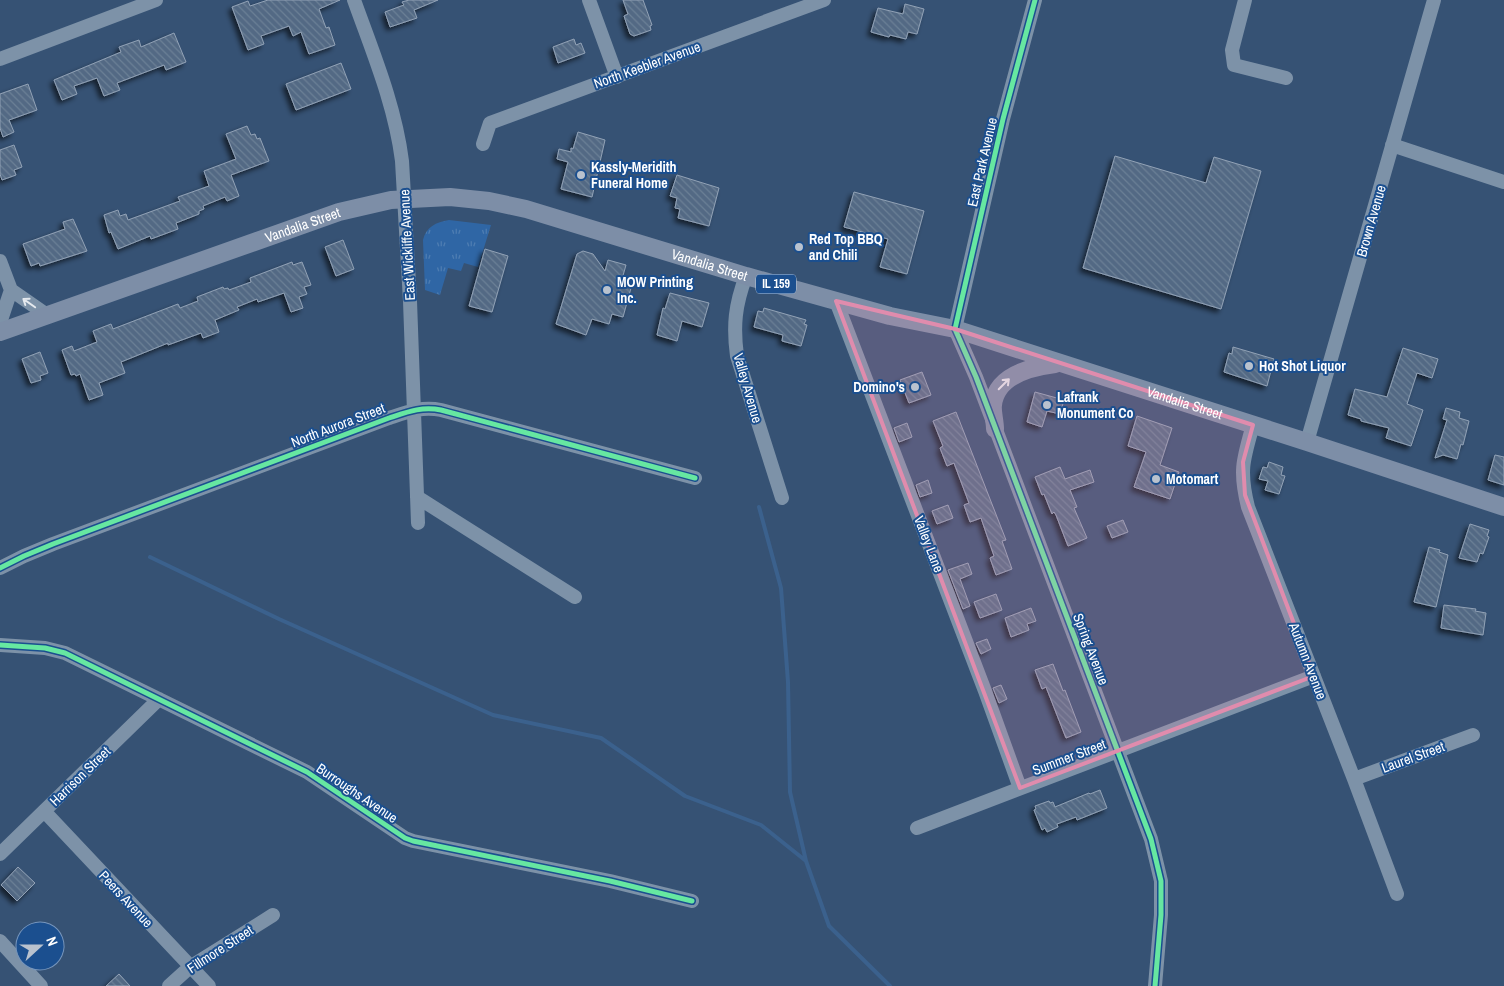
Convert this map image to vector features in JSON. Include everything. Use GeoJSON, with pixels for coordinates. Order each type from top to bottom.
{"type":"FeatureCollection","features":[{"type":"Feature","properties":{"kind":"main road","name":"Vandalia Street"},"geometry":{"type":"LineString","coordinates":[[0,332],[312,220],[357,207],[405,199],[450,197],[507,204],[746,276],[890,316],[956,330],[1504,507]]}},
{"type":"Feature","properties":{"kind":"main road"},"geometry":{"type":"LineString","coordinates":[[995,429],[993,406],[1000,387],[1014,375],[1037,366],[1060,364]]}},
{"type":"Feature","properties":{"kind":"street"},"geometry":{"type":"LineString","coordinates":[[0,59],[156,0]]}},
{"type":"Feature","properties":{"kind":"street","name":"East Wickliffe Avenue"},"geometry":{"type":"LineString","coordinates":[[354,0],[387,91],[400,141],[405,199],[418,523]]}},
{"type":"Feature","properties":{"kind":"street"},"geometry":{"type":"LineString","coordinates":[[589,0],[616,77]]}},
{"type":"Feature","properties":{"kind":"street","name":"North Keebler Avenue"},"geometry":{"type":"LineString","coordinates":[[483,144],[490,123],[824,0]]}},
{"type":"Feature","properties":{"kind":"street","name":"East Park Avenue"},"geometry":{"type":"LineString","coordinates":[[956,330],[1003,119],[1035,0]]}},
{"type":"Feature","properties":{"kind":"street"},"geometry":{"type":"LineString","coordinates":[[1245,0],[1232,50],[1234,65],[1286,78]]}},
{"type":"Feature","properties":{"kind":"street","name":"Brown Avenue"},"geometry":{"type":"LineString","coordinates":[[1307,442],[1434,0]]}},
{"type":"Feature","properties":{"kind":"street"},"geometry":{"type":"LineString","coordinates":[[1392,145],[1504,182]]}},
{"type":"Feature","properties":{"kind":"street"},"geometry":{"type":"LineString","coordinates":[[0,261],[11,290],[47,315]]}},
{"type":"Feature","properties":{"kind":"street","name":"Valley Avenue"},"geometry":{"type":"LineString","coordinates":[[746,276],[739,293],[735,311],[734,332],[737,356],[782,498]]}},
{"type":"Feature","properties":{"kind":"street"},"geometry":{"type":"LineString","coordinates":[[0,323],[11,290]]}},
{"type":"Feature","properties":{"kind":"street","name":"Valley Lane"},"geometry":{"type":"LineString","coordinates":[[836,301],[985,691],[1020,788]]}},
{"type":"Feature","properties":{"kind":"street","name":"Spring Avenue"},"geometry":{"type":"LineString","coordinates":[[956,330],[976,377],[1151,839],[1161,881],[1161,915],[1154,986]]}},
{"type":"Feature","properties":{"kind":"street","name":"North Aurora Street"},"geometry":{"type":"LineString","coordinates":[[0,568],[53,544],[414,410],[429,408],[695,478]]}},
{"type":"Feature","properties":{"kind":"street","name":"Autumn Avenue"},"geometry":{"type":"LineString","coordinates":[[1253,425],[1243,462],[1243,480],[1247,501],[1397,894]]}},
{"type":"Feature","properties":{"kind":"street"},"geometry":{"type":"LineString","coordinates":[[417,497],[575,597]]}},
{"type":"Feature","properties":{"kind":"street","name":"Burroughs Avenue"},"geometry":{"type":"LineString","coordinates":[[0,645],[45,648],[66,653],[307,772],[405,838],[413,841],[610,881],[692,900]]}},
{"type":"Feature","properties":{"kind":"street","name":"Summer Street"},"geometry":{"type":"LineString","coordinates":[[917,828],[1314,676]]}},
{"type":"Feature","properties":{"kind":"street","name":"Harrison Street"},"geometry":{"type":"LineString","coordinates":[[0,854],[159,699]]}},
{"type":"Feature","properties":{"kind":"street","name":"Laurel Street"},"geometry":{"type":"LineString","coordinates":[[1354,779],[1473,735]]}},
{"type":"Feature","properties":{"kind":"street","name":"Peers Avenue"},"geometry":{"type":"LineString","coordinates":[[44,811],[209,986]]}},
{"type":"Feature","properties":{"kind":"street","name":"Fillmore Street"},"geometry":{"type":"LineString","coordinates":[[169,986],[190,967],[273,915]]}},
{"type":"Feature","properties":{"kind":"street"},"geometry":{"type":"LineString","coordinates":[[1,943],[41,986]]}},
{"type":"Feature","properties":{"kind":"highlighted area"},"geometry":{"type":"Polygon","coordinates":[[[836,301],[955,329],[1253,425],[1243,462],[1245,495],[1314,676],[1020,788],[836,301]]]}},
{"type":"Feature","properties":{"kind":"green space"},"geometry":{"type":"Polygon","coordinates":[[[449,220],[491,225],[478,267],[464,263],[461,271],[448,268],[440,295],[425,290],[423,240],[429,228],[449,220]]]}},
{"type":"Feature","properties":{"kind":"building"},"geometry":{"type":"Polygon","coordinates":[[[268,0],[340,0],[319,9],[326,28],[329,27],[335,45],[309,54],[301,32],[293,36],[289,26],[261,36],[264,44],[248,50],[232,7],[248,1],[250,6],[268,0]]]}},
{"type":"Feature","properties":{"kind":"building"},"geometry":{"type":"Polygon","coordinates":[[[409,0],[438,0],[414,10],[417,18],[390,27],[385,12],[404,5],[402,2],[409,0]]]}},
{"type":"Feature","properties":{"kind":"building"},"geometry":{"type":"Polygon","coordinates":[[[623,0],[643,0],[652,25],[650,26],[651,30],[634,36],[630,34],[624,16],[628,14],[623,0]]]}},
{"type":"Feature","properties":{"kind":"building"},"geometry":{"type":"Polygon","coordinates":[[[905,4],[924,9],[917,34],[908,32],[906,39],[871,32],[878,8],[903,14],[905,4]]]}},
{"type":"Feature","properties":{"kind":"building"},"geometry":{"type":"Polygon","coordinates":[[[174,33],[186,62],[166,70],[164,65],[117,83],[120,90],[104,96],[97,78],[74,86],[77,94],[62,100],[54,80],[121,52],[119,47],[139,40],[141,47],[174,33]]]}},
{"type":"Feature","properties":{"kind":"building"},"geometry":{"type":"Polygon","coordinates":[[[574,39],[576,45],[581,43],[585,53],[558,63],[553,47],[574,39]]]}},
{"type":"Feature","properties":{"kind":"building"},"geometry":{"type":"Polygon","coordinates":[[[341,63],[351,89],[296,110],[286,84],[341,63]]]}},
{"type":"Feature","properties":{"kind":"building"},"geometry":{"type":"Polygon","coordinates":[[[28,84],[37,110],[9,120],[14,132],[3,137],[0,128],[0,94],[28,84]]]}},
{"type":"Feature","properties":{"kind":"building"},"geometry":{"type":"Polygon","coordinates":[[[247,126],[251,135],[255,134],[257,139],[260,138],[269,161],[231,175],[239,196],[227,201],[225,197],[203,206],[204,209],[199,211],[199,214],[176,223],[178,229],[151,239],[150,236],[118,249],[111,232],[109,233],[104,215],[118,210],[120,216],[126,214],[128,220],[180,201],[178,197],[209,186],[204,171],[236,159],[226,134],[247,126]]]}},
{"type":"Feature","properties":{"kind":"building","name":"Kassly-Meridith Funeral Home"},"geometry":{"type":"Polygon","coordinates":[[[578,132],[605,140],[592,197],[561,189],[568,162],[557,159],[559,149],[571,152],[578,132]]]}},
{"type":"Feature","properties":{"kind":"building"},"geometry":{"type":"Polygon","coordinates":[[[14,145],[22,167],[14,170],[16,175],[2,180],[0,174],[0,150],[14,145]]]}},
{"type":"Feature","properties":{"kind":"building"},"geometry":{"type":"Polygon","coordinates":[[[1115,156],[1206,183],[1214,157],[1261,171],[1221,309],[1083,268],[1115,156]]]}},
{"type":"Feature","properties":{"kind":"building"},"geometry":{"type":"Polygon","coordinates":[[[677,175],[719,188],[709,226],[678,218],[680,209],[675,208],[677,198],[670,196],[677,175]]]}},
{"type":"Feature","properties":{"kind":"building"},"geometry":{"type":"Polygon","coordinates":[[[854,192],[924,211],[907,274],[880,267],[888,239],[844,227],[854,192]]]}},
{"type":"Feature","properties":{"kind":"building"},"geometry":{"type":"Polygon","coordinates":[[[73,219],[87,251],[40,266],[39,263],[31,266],[23,244],[65,229],[63,222],[73,219]]]}},
{"type":"Feature","properties":{"kind":"building"},"geometry":{"type":"Polygon","coordinates":[[[343,240],[354,269],[336,276],[325,247],[343,240]]]}},
{"type":"Feature","properties":{"kind":"building"},"geometry":{"type":"Polygon","coordinates":[[[485,249],[508,256],[492,312],[469,306],[485,249]]]}},
{"type":"Feature","properties":{"kind":"building"},"geometry":{"type":"Polygon","coordinates":[[[583,251],[593,254],[605,271],[608,260],[626,265],[620,286],[631,288],[623,317],[612,314],[609,324],[592,319],[586,335],[556,324],[577,254],[583,251]]]}},
{"type":"Feature","properties":{"kind":"building"},"geometry":{"type":"Polygon","coordinates":[[[292,262],[293,265],[302,262],[311,285],[304,287],[307,294],[299,297],[303,308],[291,312],[284,293],[258,302],[257,299],[237,307],[239,310],[215,320],[219,332],[203,338],[201,333],[168,345],[168,343],[121,362],[125,373],[99,383],[103,395],[89,400],[80,374],[76,376],[75,374],[71,375],[62,350],[72,346],[74,351],[97,342],[93,331],[111,324],[113,329],[178,304],[180,308],[198,301],[197,297],[223,287],[229,290],[251,282],[250,278],[292,262]]]}},
{"type":"Feature","properties":{"kind":"building"},"geometry":{"type":"Polygon","coordinates":[[[670,293],[709,303],[702,327],[682,321],[677,341],[657,335],[663,308],[665,309],[670,293]]]}},
{"type":"Feature","properties":{"kind":"building"},"geometry":{"type":"Polygon","coordinates":[[[764,308],[806,320],[804,324],[807,325],[801,346],[782,341],[783,335],[754,327],[758,311],[763,312],[764,308]]]}},
{"type":"Feature","properties":{"kind":"building","name":"Hot Shot Liquor"},"geometry":{"type":"Polygon","coordinates":[[[1233,347],[1274,359],[1267,386],[1224,372],[1229,353],[1232,354],[1233,347]]]}},
{"type":"Feature","properties":{"kind":"building"},"geometry":{"type":"Polygon","coordinates":[[[1403,348],[1438,359],[1432,378],[1417,373],[1407,404],[1423,410],[1411,446],[1386,438],[1389,428],[1361,421],[1361,419],[1348,415],[1355,389],[1387,397],[1403,348]]]}},
{"type":"Feature","properties":{"kind":"building"},"geometry":{"type":"Polygon","coordinates":[[[40,352],[48,373],[40,376],[41,380],[31,383],[22,359],[40,352]]]}},
{"type":"Feature","properties":{"kind":"building"},"geometry":{"type":"Polygon","coordinates":[[[922,372],[931,395],[909,403],[900,380],[922,372]]]}},
{"type":"Feature","properties":{"kind":"building","name":"Lafrank Monument Co"},"geometry":{"type":"Polygon","coordinates":[[[1035,392],[1064,400],[1060,414],[1047,411],[1042,427],[1027,422],[1035,392]]]}},
{"type":"Feature","properties":{"kind":"building"},"geometry":{"type":"Polygon","coordinates":[[[1446,408],[1460,412],[1459,418],[1469,421],[1463,445],[1461,444],[1457,459],[1443,455],[1435,458],[1447,420],[1443,419],[1446,408]]]}},
{"type":"Feature","properties":{"kind":"building"},"geometry":{"type":"Polygon","coordinates":[[[956,412],[1006,540],[1002,541],[1012,569],[996,575],[990,558],[994,556],[981,518],[970,522],[964,505],[969,503],[954,463],[947,466],[940,448],[943,446],[933,421],[956,412]]]}},
{"type":"Feature","properties":{"kind":"building"},"geometry":{"type":"Polygon","coordinates":[[[1137,416],[1172,428],[1160,465],[1179,472],[1170,499],[1134,487],[1146,452],[1128,446],[1137,416]]]}},
{"type":"Feature","properties":{"kind":"building"},"geometry":{"type":"Polygon","coordinates":[[[907,423],[912,437],[899,442],[894,428],[907,423]]]}},
{"type":"Feature","properties":{"kind":"building"},"geometry":{"type":"Polygon","coordinates":[[[1495,455],[1504,457],[1504,485],[1488,480],[1495,455]]]}},
{"type":"Feature","properties":{"kind":"building"},"geometry":{"type":"Polygon","coordinates":[[[1269,462],[1283,467],[1281,475],[1285,476],[1279,494],[1265,490],[1268,481],[1259,479],[1263,467],[1267,468],[1269,462]]]}},
{"type":"Feature","properties":{"kind":"building"},"geometry":{"type":"Polygon","coordinates":[[[1060,467],[1065,479],[1090,470],[1094,482],[1070,490],[1077,507],[1074,508],[1087,538],[1068,546],[1056,515],[1054,512],[1052,514],[1035,477],[1060,467]]]}},
{"type":"Feature","properties":{"kind":"building"},"geometry":{"type":"Polygon","coordinates":[[[928,480],[932,493],[920,497],[916,485],[928,480]]]}},
{"type":"Feature","properties":{"kind":"building"},"geometry":{"type":"Polygon","coordinates":[[[948,505],[953,518],[937,524],[932,511],[948,505]]]}},
{"type":"Feature","properties":{"kind":"building"},"geometry":{"type":"Polygon","coordinates":[[[1123,520],[1128,532],[1112,538],[1107,526],[1123,520]]]}},
{"type":"Feature","properties":{"kind":"building"},"geometry":{"type":"Polygon","coordinates":[[[1470,524],[1489,530],[1487,536],[1489,537],[1483,554],[1480,553],[1477,562],[1459,558],[1470,524]]]}},
{"type":"Feature","properties":{"kind":"building"},"geometry":{"type":"Polygon","coordinates":[[[1429,547],[1440,550],[1439,552],[1448,555],[1436,607],[1414,602],[1429,547]]]}},
{"type":"Feature","properties":{"kind":"building"},"geometry":{"type":"Polygon","coordinates":[[[968,563],[972,574],[960,579],[970,606],[963,609],[948,570],[968,563]]]}},
{"type":"Feature","properties":{"kind":"building"},"geometry":{"type":"Polygon","coordinates":[[[996,594],[1002,610],[980,618],[974,602],[996,594]]]}},
{"type":"Feature","properties":{"kind":"building"},"geometry":{"type":"Polygon","coordinates":[[[1444,605],[1476,609],[1475,611],[1486,613],[1483,635],[1441,628],[1444,605]]]}},
{"type":"Feature","properties":{"kind":"building"},"geometry":{"type":"Polygon","coordinates":[[[1031,608],[1036,621],[1027,624],[1029,630],[1011,637],[1005,618],[1031,608]]]}},
{"type":"Feature","properties":{"kind":"building"},"geometry":{"type":"Polygon","coordinates":[[[987,639],[991,649],[981,654],[976,643],[987,639]]]}},
{"type":"Feature","properties":{"kind":"building"},"geometry":{"type":"Polygon","coordinates":[[[1053,664],[1081,732],[1066,738],[1046,687],[1042,689],[1035,670],[1053,664]]]}},
{"type":"Feature","properties":{"kind":"building"},"geometry":{"type":"Polygon","coordinates":[[[1001,685],[1007,699],[999,703],[993,688],[1001,685]]]}},
{"type":"Feature","properties":{"kind":"building"},"geometry":{"type":"Polygon","coordinates":[[[1100,790],[1107,808],[1077,820],[1076,817],[1057,824],[1058,827],[1047,832],[1045,828],[1042,830],[1034,810],[1036,809],[1035,806],[1049,801],[1050,803],[1053,802],[1055,807],[1100,790]]]}},
{"type":"Feature","properties":{"kind":"building"},"geometry":{"type":"Polygon","coordinates":[[[18,867],[35,883],[17,901],[1,885],[18,867]]]}},
{"type":"Feature","properties":{"kind":"building"},"geometry":{"type":"Polygon","coordinates":[[[119,974],[130,986],[106,986],[119,974]]]}},
{"type":"Feature","properties":{"kind":"waterway"},"geometry":{"type":"LineString","coordinates":[[759,507],[781,588],[788,682],[790,792],[806,861]]}},
{"type":"Feature","properties":{"kind":"waterway"},"geometry":{"type":"LineString","coordinates":[[150,557],[279,619],[493,715],[601,738],[685,796],[761,825],[806,861],[829,926],[890,986]]}},
{"type":"Feature","properties":{"kind":"cycle path"},"geometry":{"type":"LineString","coordinates":[[1035,0],[1003,119],[955,329],[976,377],[1151,839],[1161,881],[1161,915],[1155,986]]}},
{"type":"Feature","properties":{"kind":"cycle path"},"geometry":{"type":"LineString","coordinates":[[0,568],[53,544],[389,418],[421,409],[441,410],[695,478]]}},
{"type":"Feature","properties":{"kind":"cycle path"},"geometry":{"type":"LineString","coordinates":[[0,645],[45,648],[65,653],[307,772],[405,838],[413,841],[610,881],[692,901]]}},
{"type":"Feature","properties":{"kind":"place","name":"Kassly-Meridith Funeral Home"},"geometry":{"type":"Point","coordinates":[581,175]}},
{"type":"Feature","properties":{"kind":"place","name":"Red Top BBQ and Chili"},"geometry":{"type":"Point","coordinates":[799,247]}},
{"type":"Feature","properties":{"kind":"place","name":"MOW Printing Inc."},"geometry":{"type":"Point","coordinates":[607,290]}},
{"type":"Feature","properties":{"kind":"place","name":"Hot Shot Liquor"},"geometry":{"type":"Point","coordinates":[1249,366]}},
{"type":"Feature","properties":{"kind":"place","name":"Domino's"},"geometry":{"type":"Point","coordinates":[915,387]}},
{"type":"Feature","properties":{"kind":"place","name":"Lafrank Monument Co"},"geometry":{"type":"Point","coordinates":[1047,405]}},
{"type":"Feature","properties":{"kind":"place","name":"Motomart"},"geometry":{"type":"Point","coordinates":[1156,479]}}]}
